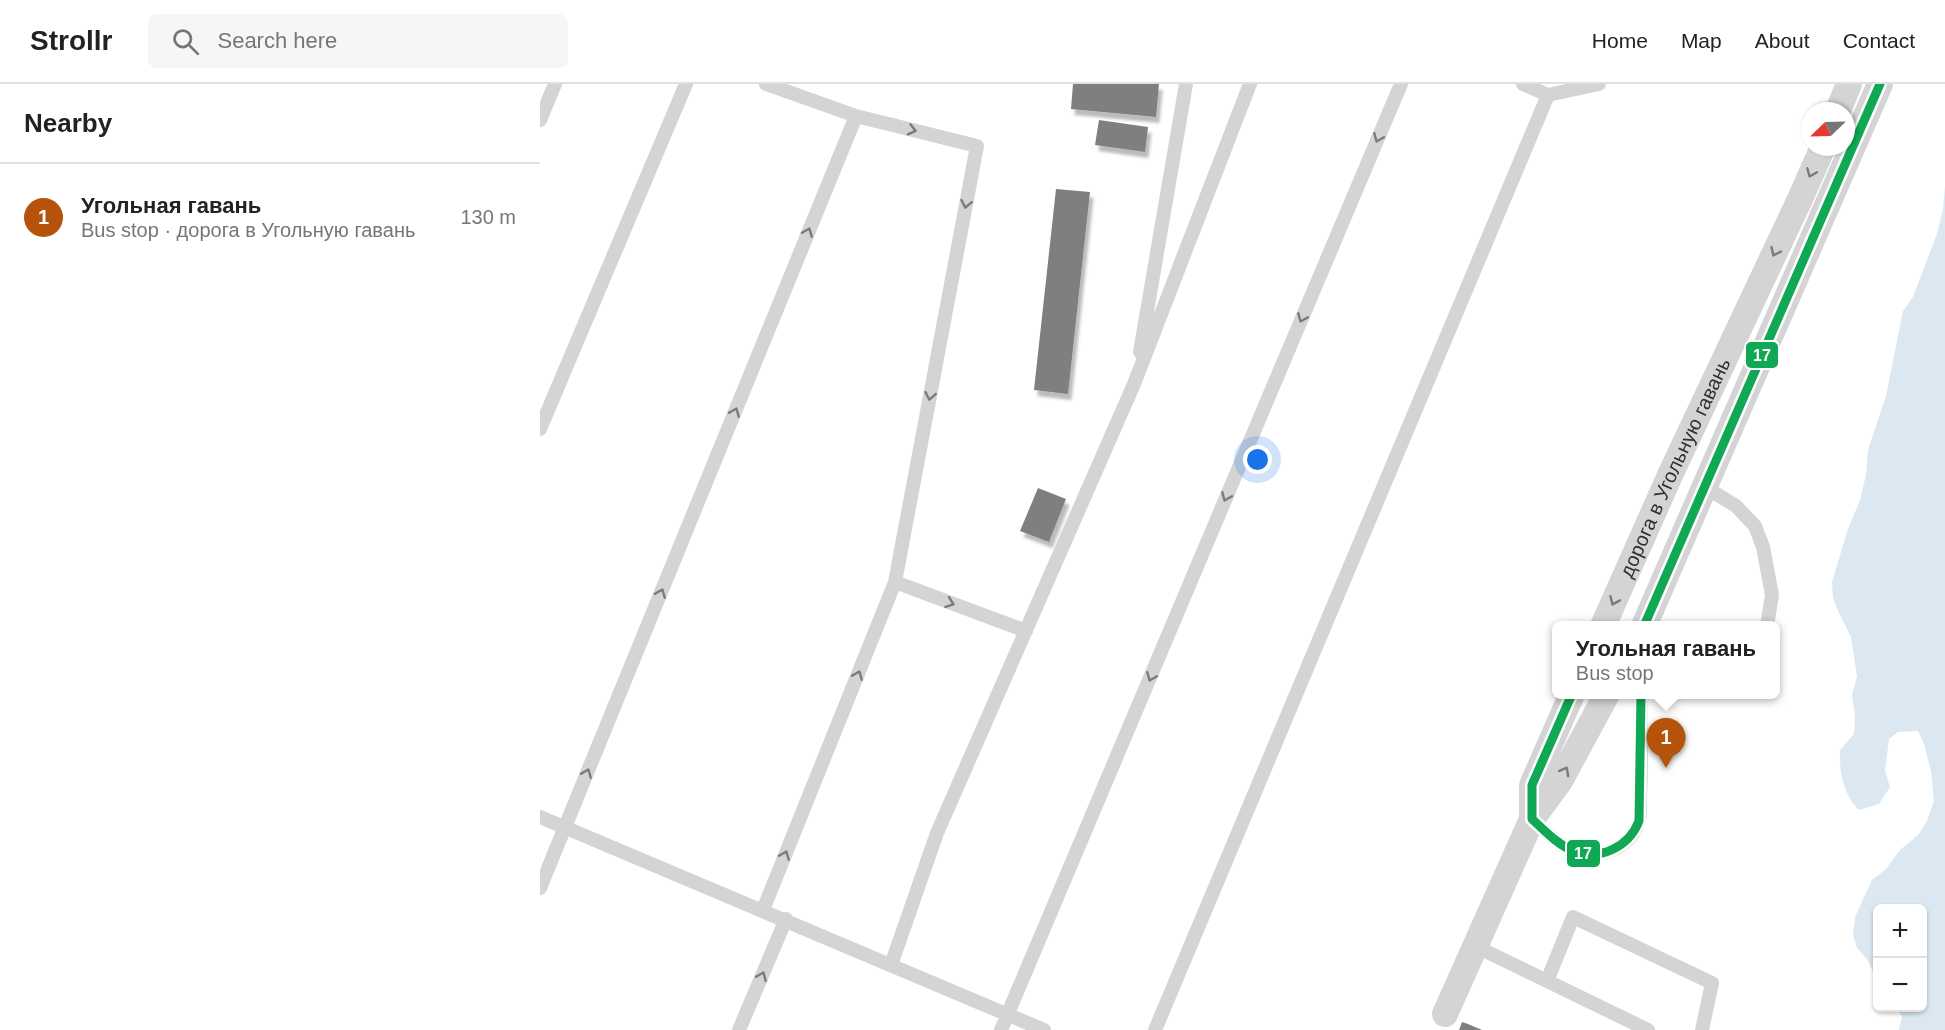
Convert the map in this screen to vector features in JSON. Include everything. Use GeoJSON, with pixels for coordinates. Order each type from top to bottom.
{"type":"FeatureCollection","features":[{"type":"Feature","properties":{"kind":"street"},"geometry":{"type":"LineString","coordinates":[[1842,102],[1849,84]]}},
{"type":"Feature","properties":{"kind":"street","name":"дорога в Угольную гавань"},"geometry":{"type":"LineString","coordinates":[[1646,621],[1880,84]]}},
{"type":"Feature","properties":{"kind":"street","name":"дорога в Угольную гавань"},"geometry":{"type":"LineString","coordinates":[[1605,621],[1671,473],[1818,156]]}},
{"type":"Feature","properties":{"kind":"street"},"geometry":{"type":"LineString","coordinates":[[1532,819],[1532,785],[1570,699]]}},
{"type":"Feature","properties":{"kind":"street"},"geometry":{"type":"LineString","coordinates":[[1441,1022],[1532,819],[1560,781],[1604,699]]}},
{"type":"Feature","properties":{"kind":"lane"},"geometry":{"type":"LineString","coordinates":[[540,120],[555,84]]}},
{"type":"Feature","properties":{"kind":"lane"},"geometry":{"type":"LineString","coordinates":[[540,429],[686,84]]}},
{"type":"Feature","properties":{"kind":"lane"},"geometry":{"type":"LineString","coordinates":[[763,910],[895,582],[976,146],[856,116],[766,84]]}},
{"type":"Feature","properties":{"kind":"lane"},"geometry":{"type":"LineString","coordinates":[[1134,384],[1186,84]]}},
{"type":"Feature","properties":{"kind":"lane"},"geometry":{"type":"LineString","coordinates":[[891,965],[938,833],[1134,384],[1250,84]]}},
{"type":"Feature","properties":{"kind":"lane"},"geometry":{"type":"LineString","coordinates":[[1001,1030],[1401,84]]}},
{"type":"Feature","properties":{"kind":"lane"},"geometry":{"type":"LineString","coordinates":[[1522,84],[1548,95],[1599,84]]}},
{"type":"Feature","properties":{"kind":"lane"},"geometry":{"type":"LineString","coordinates":[[1155,1030],[1548,95]]}},
{"type":"Feature","properties":{"kind":"lane"},"geometry":{"type":"LineString","coordinates":[[540,888],[856,116]]}},
{"type":"Feature","properties":{"kind":"lane"},"geometry":{"type":"LineString","coordinates":[[1705,487],[1736,506],[1755,526],[1763,547],[1772,595],[1768,621]]}},
{"type":"Feature","properties":{"kind":"lane"},"geometry":{"type":"LineString","coordinates":[[895,582],[1026,631]]}},
{"type":"Feature","properties":{"kind":"lane"},"geometry":{"type":"LineString","coordinates":[[1532,819],[1565,847],[1590,854],[1611,851],[1628,840],[1638,824],[1642,765],[1641,699]]}},
{"type":"Feature","properties":{"kind":"lane"},"geometry":{"type":"LineString","coordinates":[[540,817],[786,919],[1044,1030]]}},
{"type":"Feature","properties":{"kind":"lane"},"geometry":{"type":"LineString","coordinates":[[1547,981],[1573,917],[1712,983],[1702,1030]]}},
{"type":"Feature","properties":{"kind":"lane"},"geometry":{"type":"LineString","coordinates":[[739,1030],[786,919]]}},
{"type":"Feature","properties":{"kind":"lane"},"geometry":{"type":"LineString","coordinates":[[1475,946],[1648,1030]]}},
{"type":"Feature","properties":{"kind":"shaded area"},"geometry":{"type":"Polygon","coordinates":[[[1945,186],[1945,1030],[1899,1030],[1902,1017],[1899,1012],[1927,1012],[1927,904],[1873,904],[1873,972],[1867,959],[1857,948],[1853,935],[1855,917],[1872,880],[1886,869],[1900,850],[1918,835],[1927,821],[1934,801],[1931,771],[1918,731],[1898,732],[1889,739],[1885,771],[1890,787],[1879,804],[1859,810],[1849,797],[1841,774],[1840,750],[1854,734],[1855,717],[1852,695],[1857,676],[1851,637],[1833,598],[1832,582],[1848,529],[1860,500],[1866,475],[1868,450],[1886,396],[1903,311],[1913,297],[1937,234],[1943,209],[1945,186]]]}},
{"type":"Feature","properties":{"kind":"building"},"geometry":{"type":"Polygon","coordinates":[[[1073,84],[1159,84],[1156,117],[1071,109],[1073,84]]]}},
{"type":"Feature","properties":{"kind":"building"},"geometry":{"type":"Polygon","coordinates":[[[1099,120],[1148,127],[1145,152],[1095,145],[1099,120]]]}},
{"type":"Feature","properties":{"kind":"building"},"geometry":{"type":"Polygon","coordinates":[[[1056,189],[1090,192],[1068,394],[1034,390],[1056,189]]]}},
{"type":"Feature","properties":{"kind":"building"},"geometry":{"type":"Polygon","coordinates":[[[1038,488],[1066,499],[1049,542],[1020,531],[1038,488]]]}},
{"type":"Feature","properties":{"kind":"building"},"geometry":{"type":"Polygon","coordinates":[[[1462,1022],[1468,1024],[1482,1030],[1459,1030],[1462,1022]]]}},
{"type":"Feature","properties":{"kind":"transit line","name":"17"},"geometry":{"type":"LineString","coordinates":[[1646,621],[1880,84]]}},
{"type":"Feature","properties":{"kind":"transit line","name":"17"},"geometry":{"type":"LineString","coordinates":[[1570,699],[1532,785],[1532,819],[1567,848],[1583,854],[1603,853],[1621,845],[1639,821],[1641,699]]}},
{"type":"Feature","properties":{"kind":"place","name":"Угольная гавань"},"geometry":{"type":"Point","coordinates":[1666,768]}}]}
